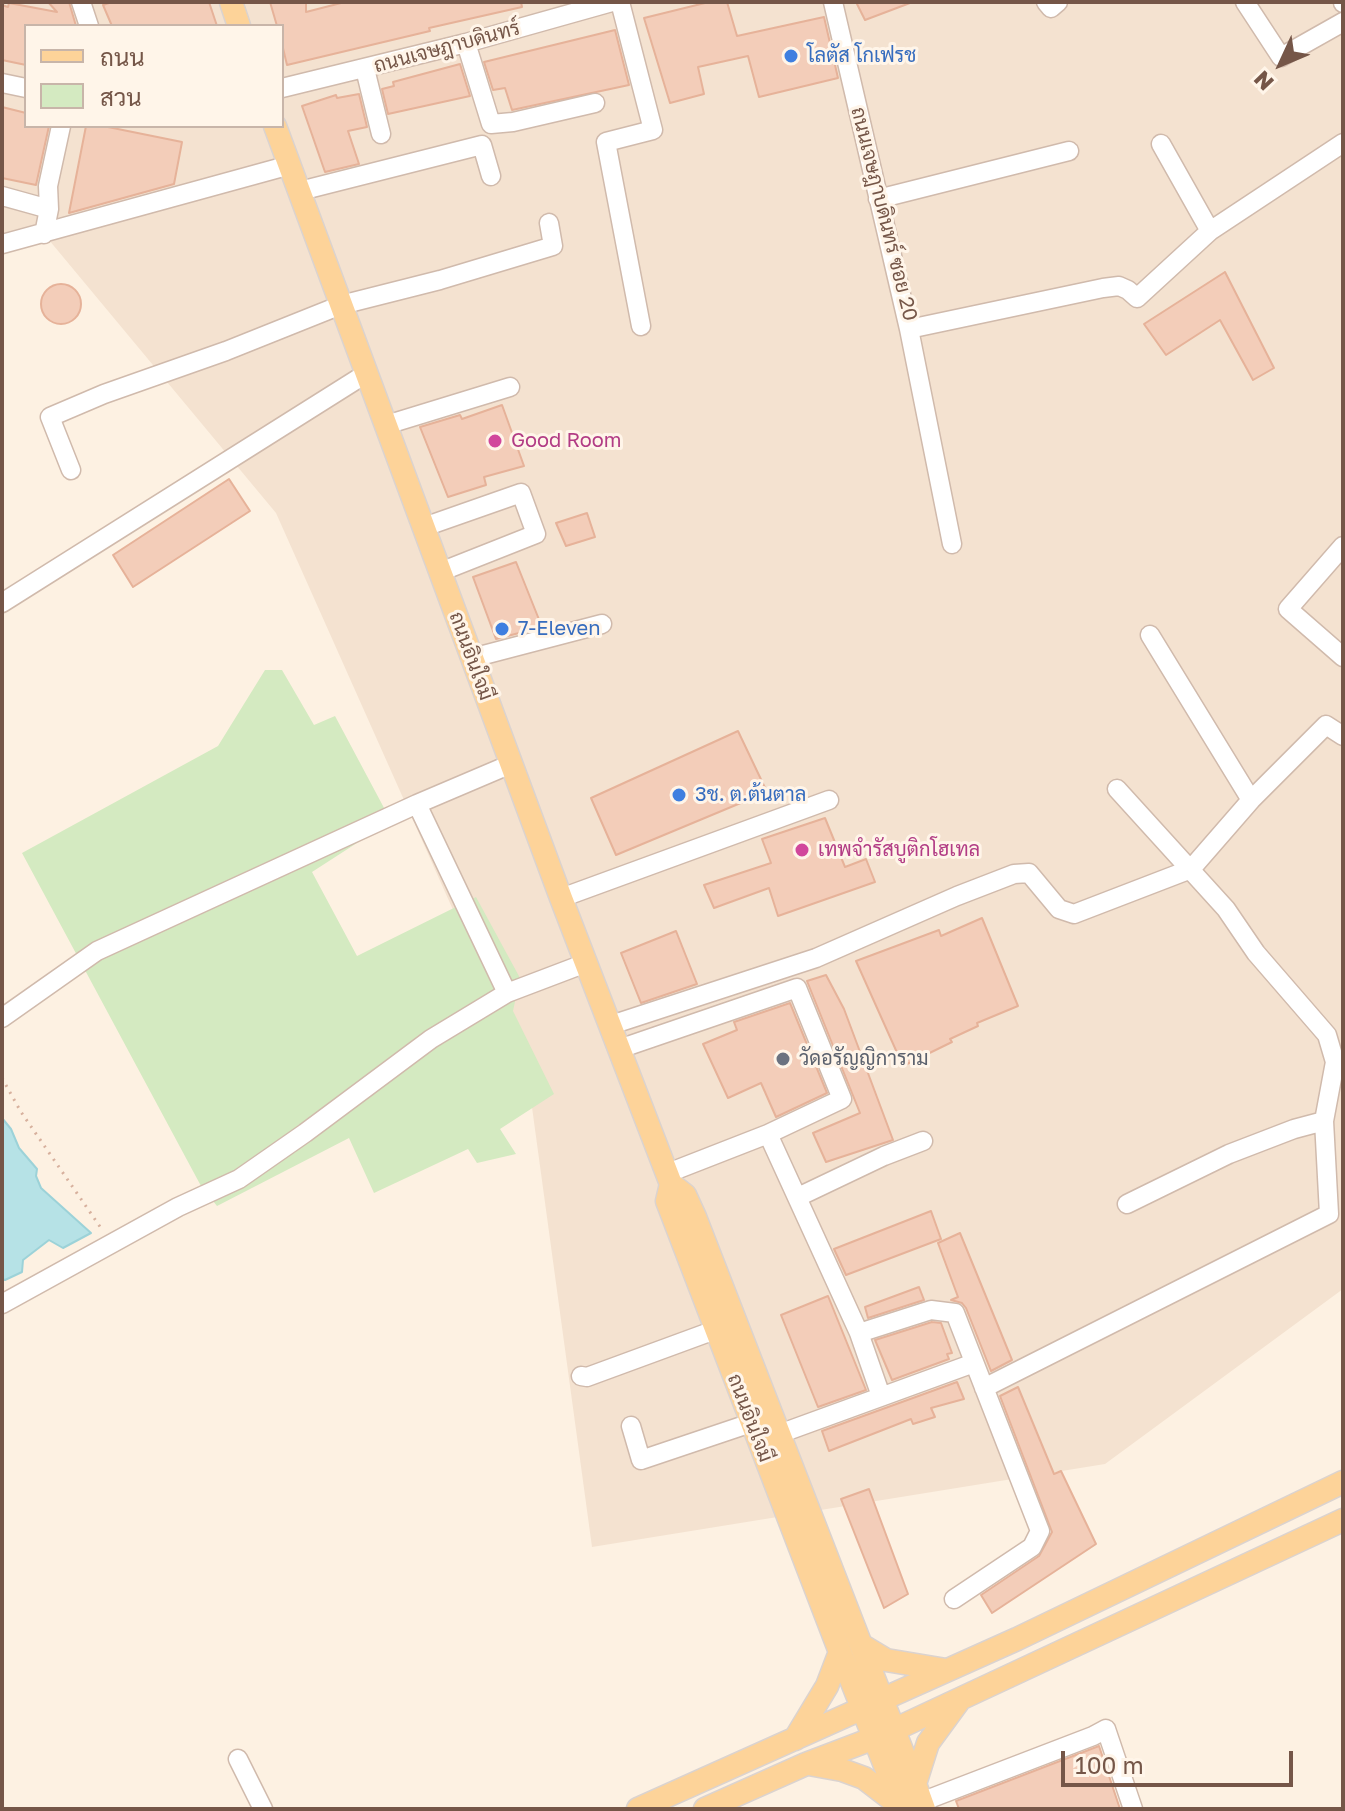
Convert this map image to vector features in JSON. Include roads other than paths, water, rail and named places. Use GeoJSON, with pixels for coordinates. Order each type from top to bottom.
{"type":"FeatureCollection","features":[{"type":"Feature","properties":{"kind":"main road"},"geometry":{"type":"LineString","coordinates":[[230,3],[238,24]]}},
{"type":"Feature","properties":{"kind":"main road","name":"ถนนอินใจมี"},"geometry":{"type":"LineString","coordinates":[[276,128],[619,1049],[670,1178],[685,1195],[695,1217],[779,1434],[850,1648]]}},
{"type":"Feature","properties":{"kind":"main road","name":"ถนนอินใจมี"},"geometry":{"type":"LineString","coordinates":[[670,1178],[667,1201],[751,1423],[850,1648],[913,1802]]}},
{"type":"Feature","properties":{"kind":"main road"},"geometry":{"type":"LineString","coordinates":[[638,1809],[1017,1639],[1343,1482]]}},
{"type":"Feature","properties":{"kind":"main road"},"geometry":{"type":"LineString","coordinates":[[705,1809],[806,1764],[884,1734],[1343,1520]]}},
{"type":"Feature","properties":{"kind":"main road"},"geometry":{"type":"LineString","coordinates":[[794,1741],[850,1648],[886,1660],[946,1670]]}},
{"type":"Feature","properties":{"kind":"main road"},"geometry":{"type":"LineString","coordinates":[[806,1764],[842,1770],[913,1802],[928,1743],[961,1698]]}},
{"type":"Feature","properties":{"kind":"street"},"geometry":{"type":"LineString","coordinates":[[81,2],[88,24]]}},
{"type":"Feature","properties":{"kind":"street","name":"ถนนเจษฎาบดินทร์"},"geometry":{"type":"LineString","coordinates":[[284,88],[466,43],[612,2]]}},
{"type":"Feature","properties":{"kind":"street"},"geometry":{"type":"LineString","coordinates":[[620,2],[653,130],[606,142],[641,326]]}},
{"type":"Feature","properties":{"kind":"street","name":"ถนนเจษฎาบดินทร์ ซอย 20"},"geometry":{"type":"LineString","coordinates":[[833,2],[909,329],[1103,288],[1119,286],[1137,298],[1210,231]]}},
{"type":"Feature","properties":{"kind":"street"},"geometry":{"type":"LineString","coordinates":[[1046,2],[1051,8],[1058,2]]}},
{"type":"Feature","properties":{"kind":"street"},"geometry":{"type":"LineString","coordinates":[[1245,2],[1281,57],[1343,22]]}},
{"type":"Feature","properties":{"kind":"street"},"geometry":{"type":"LineString","coordinates":[[466,43],[491,124],[595,103]]}},
{"type":"Feature","properties":{"kind":"street"},"geometry":{"type":"LineString","coordinates":[[365,69],[381,134]]}},
{"type":"Feature","properties":{"kind":"street"},"geometry":{"type":"LineString","coordinates":[[2,83],[24,88]]}},
{"type":"Feature","properties":{"kind":"street"},"geometry":{"type":"LineString","coordinates":[[44,234],[49,209],[48,186],[61,128]]}},
{"type":"Feature","properties":{"kind":"street"},"geometry":{"type":"LineString","coordinates":[[1161,144],[1210,231],[1343,143]]}},
{"type":"Feature","properties":{"kind":"street"},"geometry":{"type":"LineString","coordinates":[[300,191],[482,145],[491,176]]}},
{"type":"Feature","properties":{"kind":"street"},"geometry":{"type":"LineString","coordinates":[[878,199],[1069,151]]}},
{"type":"Feature","properties":{"kind":"street"},"geometry":{"type":"LineString","coordinates":[[2,244],[290,165]]}},
{"type":"Feature","properties":{"kind":"street"},"geometry":{"type":"LineString","coordinates":[[2,196],[49,209]]}},
{"type":"Feature","properties":{"kind":"street"},"geometry":{"type":"LineString","coordinates":[[71,470],[50,417],[341,305],[440,280],[553,246],[549,223]]}},
{"type":"Feature","properties":{"kind":"street"},"geometry":{"type":"LineString","coordinates":[[909,329],[952,544]]}},
{"type":"Feature","properties":{"kind":"street"},"geometry":{"type":"LineString","coordinates":[[2,603],[367,373]]}},
{"type":"Feature","properties":{"kind":"street"},"geometry":{"type":"LineString","coordinates":[[386,425],[510,387]]}},
{"type":"Feature","properties":{"kind":"street"},"geometry":{"type":"LineString","coordinates":[[424,530],[521,493],[536,534],[440,572]]}},
{"type":"Feature","properties":{"kind":"street"},"geometry":{"type":"LineString","coordinates":[[1343,546],[1288,609],[1343,657]]}},
{"type":"Feature","properties":{"kind":"street"},"geometry":{"type":"LineString","coordinates":[[472,658],[602,624]]}},
{"type":"Feature","properties":{"kind":"street"},"geometry":{"type":"LineString","coordinates":[[1150,635],[1251,800]]}},
{"type":"Feature","properties":{"kind":"street"},"geometry":{"type":"LineString","coordinates":[[611,1025],[816,958],[1014,874],[1029,873],[1059,909],[1074,914],[1191,869],[1251,800],[1326,725],[1343,736]]}},
{"type":"Feature","properties":{"kind":"street"},"geometry":{"type":"LineString","coordinates":[[2,1018],[97,951],[511,764]]}},
{"type":"Feature","properties":{"kind":"street"},"geometry":{"type":"LineString","coordinates":[[984,1388],[1336,1211],[1324,1121],[1335,1062],[1327,1035],[1256,953],[1226,909],[1117,789]]}},
{"type":"Feature","properties":{"kind":"street"},"geometry":{"type":"LineString","coordinates":[[561,898],[829,800]]}},
{"type":"Feature","properties":{"kind":"street"},"geometry":{"type":"LineString","coordinates":[[417,804],[507,993]]}},
{"type":"Feature","properties":{"kind":"street"},"geometry":{"type":"LineString","coordinates":[[2,1304],[178,1207],[239,1179],[431,1039],[507,993],[586,963]]}},
{"type":"Feature","properties":{"kind":"street"},"geometry":{"type":"LineString","coordinates":[[619,1049],[797,988],[842,1099],[670,1178]]}},
{"type":"Feature","properties":{"kind":"street"},"geometry":{"type":"LineString","coordinates":[[1127,1204],[1229,1154],[1324,1121]]}},
{"type":"Feature","properties":{"kind":"street"},"geometry":{"type":"LineString","coordinates":[[768,1134],[859,1333],[881,1396]]}},
{"type":"Feature","properties":{"kind":"street"},"geometry":{"type":"LineString","coordinates":[[798,1197],[923,1141]]}},
{"type":"Feature","properties":{"kind":"street"},"geometry":{"type":"LineString","coordinates":[[859,1333],[931,1310],[955,1313],[1040,1531],[1032,1547],[954,1599]]}},
{"type":"Feature","properties":{"kind":"street"},"geometry":{"type":"LineString","coordinates":[[581,1376],[587,1377],[715,1330]]}},
{"type":"Feature","properties":{"kind":"street"},"geometry":{"type":"LineString","coordinates":[[779,1434],[974,1363]]}},
{"type":"Feature","properties":{"kind":"street"},"geometry":{"type":"LineString","coordinates":[[631,1426],[641,1460],[751,1423]]}},
{"type":"Feature","properties":{"kind":"street"},"geometry":{"type":"LineString","coordinates":[[913,1802],[1106,1729],[1133,1809]]}},
{"type":"Feature","properties":{"kind":"street"},"geometry":{"type":"LineString","coordinates":[[238,1759],[263,1809]]}},
{"type":"Feature","properties":{"kind":"water"},"geometry":{"type":"Polygon","coordinates":[[[2,1118],[11,1129],[19,1148],[37,1169],[36,1176],[41,1188],[91,1233],[63,1248],[49,1240],[23,1260],[22,1272],[5,1280],[2,1279],[2,1118]]]}},
{"type":"Feature","properties":{"kind":"place","name":"โลตัส โกเฟรช"},"geometry":{"type":"Point","coordinates":[791,56]}},
{"type":"Feature","properties":{"kind":"place","name":"Good Room"},"geometry":{"type":"Point","coordinates":[495,441]}},
{"type":"Feature","properties":{"kind":"place","name":"7-Eleven"},"geometry":{"type":"Point","coordinates":[502,629]}},
{"type":"Feature","properties":{"kind":"place","name":"3ช. ต.ต้นตาล"},"geometry":{"type":"Point","coordinates":[679,795]}},
{"type":"Feature","properties":{"kind":"place","name":"เทพจำรัสบูติกโฮเทล"},"geometry":{"type":"Point","coordinates":[802,850]}},
{"type":"Feature","properties":{"kind":"place","name":"วัดอรัญญิการาม"},"geometry":{"type":"Point","coordinates":[783,1059]}}]}
